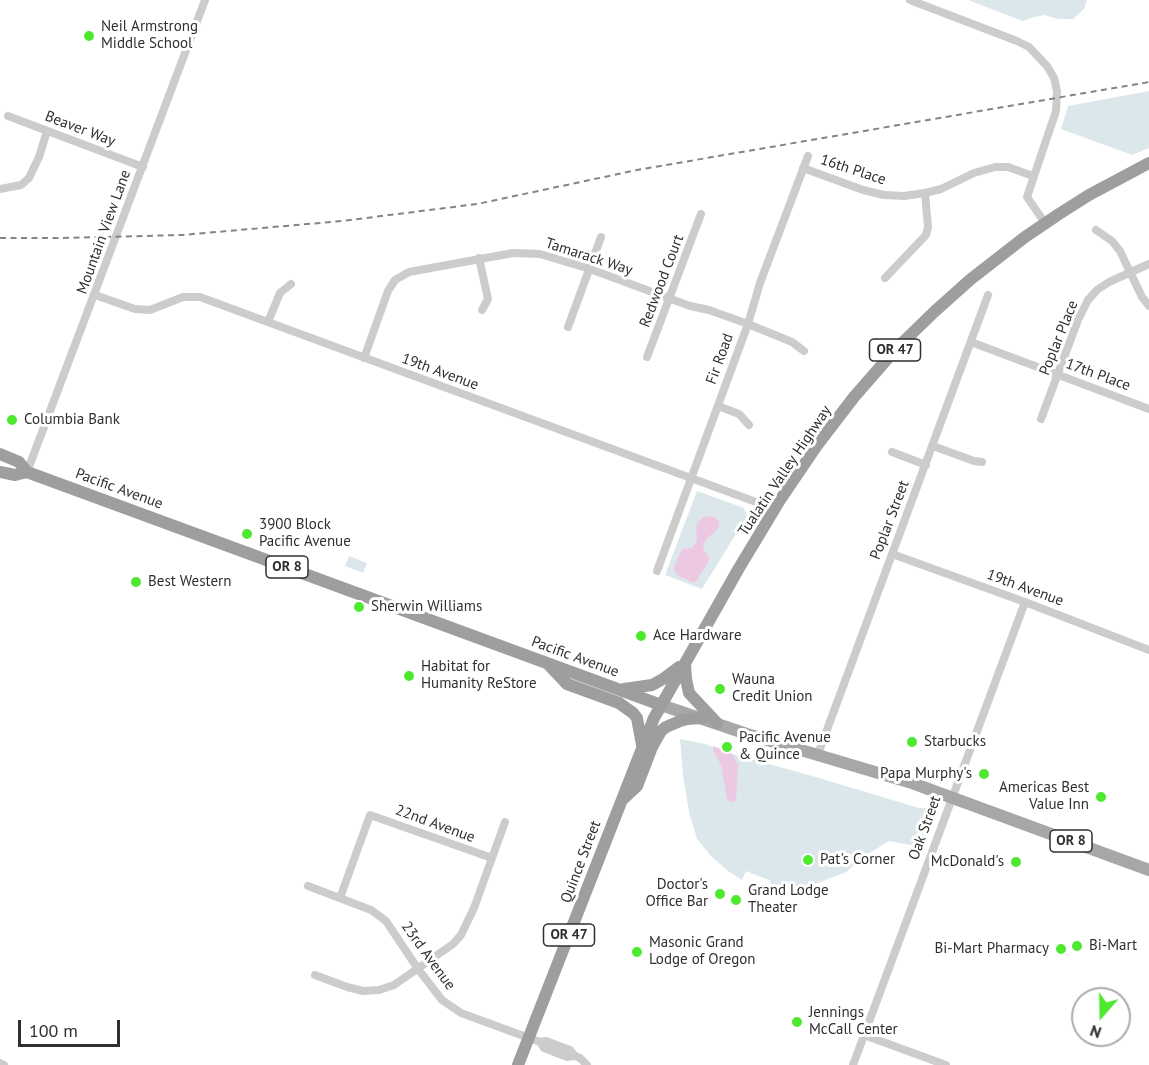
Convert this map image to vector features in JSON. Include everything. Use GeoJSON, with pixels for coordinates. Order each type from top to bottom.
{"type":"FeatureCollection","features":[{"type":"Feature","properties":{"kind":"highway","name":"Tualatin Valley Highway"},"geometry":{"type":"LineString","coordinates":[[661,705],[739,568],[806,460],[867,381],[895,350],[971,279],[1045,223],[1089,195],[1149,163]]}},
{"type":"Feature","properties":{"kind":"highway","name":"Pacific Avenue"},"geometry":{"type":"LineString","coordinates":[[0,454],[19,462],[27,472],[661,705]]}},
{"type":"Feature","properties":{"kind":"highway","name":"OR 8"},"geometry":{"type":"LineString","coordinates":[[0,472],[15,475],[27,472]]}},
{"type":"Feature","properties":{"kind":"highway"},"geometry":{"type":"LineString","coordinates":[[547,662],[567,684],[619,703],[633,713],[637,718],[643,747]]}},
{"type":"Feature","properties":{"kind":"highway"},"geometry":{"type":"LineString","coordinates":[[621,689],[652,685],[685,663]]}},
{"type":"Feature","properties":{"kind":"highway"},"geometry":{"type":"LineString","coordinates":[[685,663],[689,693],[717,723]]}},
{"type":"Feature","properties":{"kind":"highway","name":"Quince Street"},"geometry":{"type":"LineString","coordinates":[[518,1065],[535,1040],[622,799],[661,705]]}},
{"type":"Feature","properties":{"kind":"highway"},"geometry":{"type":"LineString","coordinates":[[622,799],[638,786],[657,737],[666,727],[687,719],[702,718]]}},
{"type":"Feature","properties":{"kind":"main road","name":"Pacific Avenue"},"geometry":{"type":"LineString","coordinates":[[661,705],[747,734],[889,775],[1149,870]]}},
{"type":"Feature","properties":{"kind":"street","name":"Mountain View Lane"},"geometry":{"type":"LineString","coordinates":[[27,472],[205,0]]}},
{"type":"Feature","properties":{"kind":"street"},"geometry":{"type":"LineString","coordinates":[[910,0],[1017,40],[1029,47],[1047,66],[1055,85],[1057,105],[1027,197],[1045,223]]}},
{"type":"Feature","properties":{"kind":"street","name":"Beaver Way"},"geometry":{"type":"LineString","coordinates":[[8,116],[143,167]]}},
{"type":"Feature","properties":{"kind":"street"},"geometry":{"type":"LineString","coordinates":[[0,189],[21,185],[29,178],[39,157],[47,130]]}},
{"type":"Feature","properties":{"kind":"street","name":"Fir Road"},"geometry":{"type":"LineString","coordinates":[[657,571],[808,156]]}},
{"type":"Feature","properties":{"kind":"street","name":"16th Place"},"geometry":{"type":"LineString","coordinates":[[803,168],[863,190],[884,195],[904,196],[941,189],[974,173],[995,167],[1008,166],[1033,176]]}},
{"type":"Feature","properties":{"kind":"street"},"geometry":{"type":"LineString","coordinates":[[885,278],[926,235],[928,227],[925,193]]}},
{"type":"Feature","properties":{"kind":"street","name":"Redwood Court"},"geometry":{"type":"LineString","coordinates":[[647,357],[701,214]]}},
{"type":"Feature","properties":{"kind":"street"},"geometry":{"type":"LineString","coordinates":[[1096,230],[1105,235],[1120,251],[1142,297],[1149,306]]}},
{"type":"Feature","properties":{"kind":"street"},"geometry":{"type":"LineString","coordinates":[[568,327],[601,237]]}},
{"type":"Feature","properties":{"kind":"street","name":"Tamarack Way"},"geometry":{"type":"LineString","coordinates":[[364,358],[388,291],[395,280],[409,272],[513,253],[540,254],[590,269],[669,299],[748,324],[792,342],[804,351]]}},
{"type":"Feature","properties":{"kind":"street"},"geometry":{"type":"LineString","coordinates":[[480,258],[488,299],[482,310]]}},
{"type":"Feature","properties":{"kind":"street","name":"Poplar Place"},"geometry":{"type":"LineString","coordinates":[[1041,419],[1088,300],[1103,286],[1149,264]]}},
{"type":"Feature","properties":{"kind":"street"},"geometry":{"type":"LineString","coordinates":[[268,322],[280,293],[291,284]]}},
{"type":"Feature","properties":{"kind":"street","name":"19th Avenue"},"geometry":{"type":"LineString","coordinates":[[95,294],[135,309],[150,310],[183,297],[200,297],[775,509]]}},
{"type":"Feature","properties":{"kind":"street","name":"Poplar Street"},"geometry":{"type":"LineString","coordinates":[[818,754],[988,295]]}},
{"type":"Feature","properties":{"kind":"street","name":"17th Place"},"geometry":{"type":"LineString","coordinates":[[971,342],[1149,409]]}},
{"type":"Feature","properties":{"kind":"street"},"geometry":{"type":"LineString","coordinates":[[718,406],[739,414],[749,425]]}},
{"type":"Feature","properties":{"kind":"street"},"geometry":{"type":"LineString","coordinates":[[933,446],[982,462]]}},
{"type":"Feature","properties":{"kind":"street"},"geometry":{"type":"LineString","coordinates":[[892,452],[926,465]]}},
{"type":"Feature","properties":{"kind":"street","name":"19th Avenue"},"geometry":{"type":"LineString","coordinates":[[892,554],[1149,650]]}},
{"type":"Feature","properties":{"kind":"street","name":"Oak Street"},"geometry":{"type":"LineString","coordinates":[[853,1065],[1024,602]]}},
{"type":"Feature","properties":{"kind":"street","name":"22nd Avenue"},"geometry":{"type":"LineString","coordinates":[[340,898],[370,815],[492,858]]}},
{"type":"Feature","properties":{"kind":"street"},"geometry":{"type":"LineString","coordinates":[[315,975],[363,991],[379,990],[394,985],[453,944],[461,935],[474,908],[505,822]]}},
{"type":"Feature","properties":{"kind":"street","name":"23rd Avenue"},"geometry":{"type":"LineString","coordinates":[[308,886],[371,910],[386,921],[442,1000],[461,1013],[570,1050],[574,1056],[587,1065]]}},
{"type":"Feature","properties":{"kind":"street"},"geometry":{"type":"LineString","coordinates":[[864,1035],[946,1065]]}},
{"type":"Feature","properties":{"kind":"shaded area"},"geometry":{"type":"Polygon","coordinates":[[[968,0],[1087,0],[1084,9],[1073,19],[1058,19],[1044,15],[1023,21],[968,0]]]}},
{"type":"Feature","properties":{"kind":"shaded area"},"geometry":{"type":"Polygon","coordinates":[[[1149,91],[1149,148],[1132,155],[1061,129],[1068,106],[1149,91]]]}},
{"type":"Feature","properties":{"kind":"shaded area"},"geometry":{"type":"Polygon","coordinates":[[[697,491],[744,508],[747,516],[702,589],[665,575],[697,491]]]}},
{"type":"Feature","properties":{"kind":"shaded area"},"geometry":{"type":"Polygon","coordinates":[[[703,517],[716,518],[719,526],[704,544],[703,549],[709,557],[708,562],[697,580],[692,582],[677,575],[674,567],[682,549],[691,548],[697,540],[696,527],[699,521],[703,517]]]}},
{"type":"Feature","properties":{"kind":"shaded area"},"geometry":{"type":"Polygon","coordinates":[[[349,556],[367,563],[363,573],[345,566],[349,556]]]}},
{"type":"Feature","properties":{"kind":"shaded area"},"geometry":{"type":"Polygon","coordinates":[[[680,739],[705,744],[919,808],[928,808],[934,814],[922,847],[889,841],[846,872],[796,889],[770,888],[771,881],[746,871],[742,880],[711,856],[697,839],[689,812],[680,739]]]}},
{"type":"Feature","properties":{"kind":"shaded area"},"geometry":{"type":"Polygon","coordinates":[[[713,746],[731,753],[738,765],[736,801],[727,800],[721,765],[713,746]]]}},
{"type":"Feature","properties":{"kind":"railway"},"geometry":{"type":"LineString","coordinates":[[0,238],[182,235],[342,221],[477,204],[637,170],[1149,82]]}},
{"type":"Feature","properties":{"kind":"place","name":"Neil Armstrong Middle School"},"geometry":{"type":"Point","coordinates":[89,36]}},
{"type":"Feature","properties":{"kind":"place","name":"Columbia Bank"},"geometry":{"type":"Point","coordinates":[12,420]}},
{"type":"Feature","properties":{"kind":"place","name":"3900 Block Pacific Avenue"},"geometry":{"type":"Point","coordinates":[247,534]}},
{"type":"Feature","properties":{"kind":"place","name":"Best Western"},"geometry":{"type":"Point","coordinates":[136,582]}},
{"type":"Feature","properties":{"kind":"place","name":"Sherwin Williams"},"geometry":{"type":"Point","coordinates":[359,607]}},
{"type":"Feature","properties":{"kind":"place","name":"Ace Hardware"},"geometry":{"type":"Point","coordinates":[641,636]}},
{"type":"Feature","properties":{"kind":"place","name":"Habitat for Humanity ReStore"},"geometry":{"type":"Point","coordinates":[409,676]}},
{"type":"Feature","properties":{"kind":"place","name":"Wauna Credit Union"},"geometry":{"type":"Point","coordinates":[720,689]}},
{"type":"Feature","properties":{"kind":"place","name":"Starbucks"},"geometry":{"type":"Point","coordinates":[912,742]}},
{"type":"Feature","properties":{"kind":"place","name":"Pacific Avenue & Quince"},"geometry":{"type":"Point","coordinates":[727,747]}},
{"type":"Feature","properties":{"kind":"place","name":"Papa Murphy's"},"geometry":{"type":"Point","coordinates":[984,774]}},
{"type":"Feature","properties":{"kind":"place","name":"Americas Best Value Inn"},"geometry":{"type":"Point","coordinates":[1101,797]}},
{"type":"Feature","properties":{"kind":"place","name":"Pat's Corner"},"geometry":{"type":"Point","coordinates":[808,860]}},
{"type":"Feature","properties":{"kind":"place","name":"McDonald's"},"geometry":{"type":"Point","coordinates":[1016,862]}},
{"type":"Feature","properties":{"kind":"place","name":"Doctor's Office Bar"},"geometry":{"type":"Point","coordinates":[720,894]}},
{"type":"Feature","properties":{"kind":"place","name":"Grand Lodge Theater"},"geometry":{"type":"Point","coordinates":[736,900]}},
{"type":"Feature","properties":{"kind":"place","name":"Bi-Mart"},"geometry":{"type":"Point","coordinates":[1077,946]}},
{"type":"Feature","properties":{"kind":"place","name":"Bi-Mart Pharmacy"},"geometry":{"type":"Point","coordinates":[1061,949]}},
{"type":"Feature","properties":{"kind":"place","name":"Masonic Grand Lodge of Oregon"},"geometry":{"type":"Point","coordinates":[637,952]}},
{"type":"Feature","properties":{"kind":"place","name":"Jennings McCall Center"},"geometry":{"type":"Point","coordinates":[797,1022]}}]}
